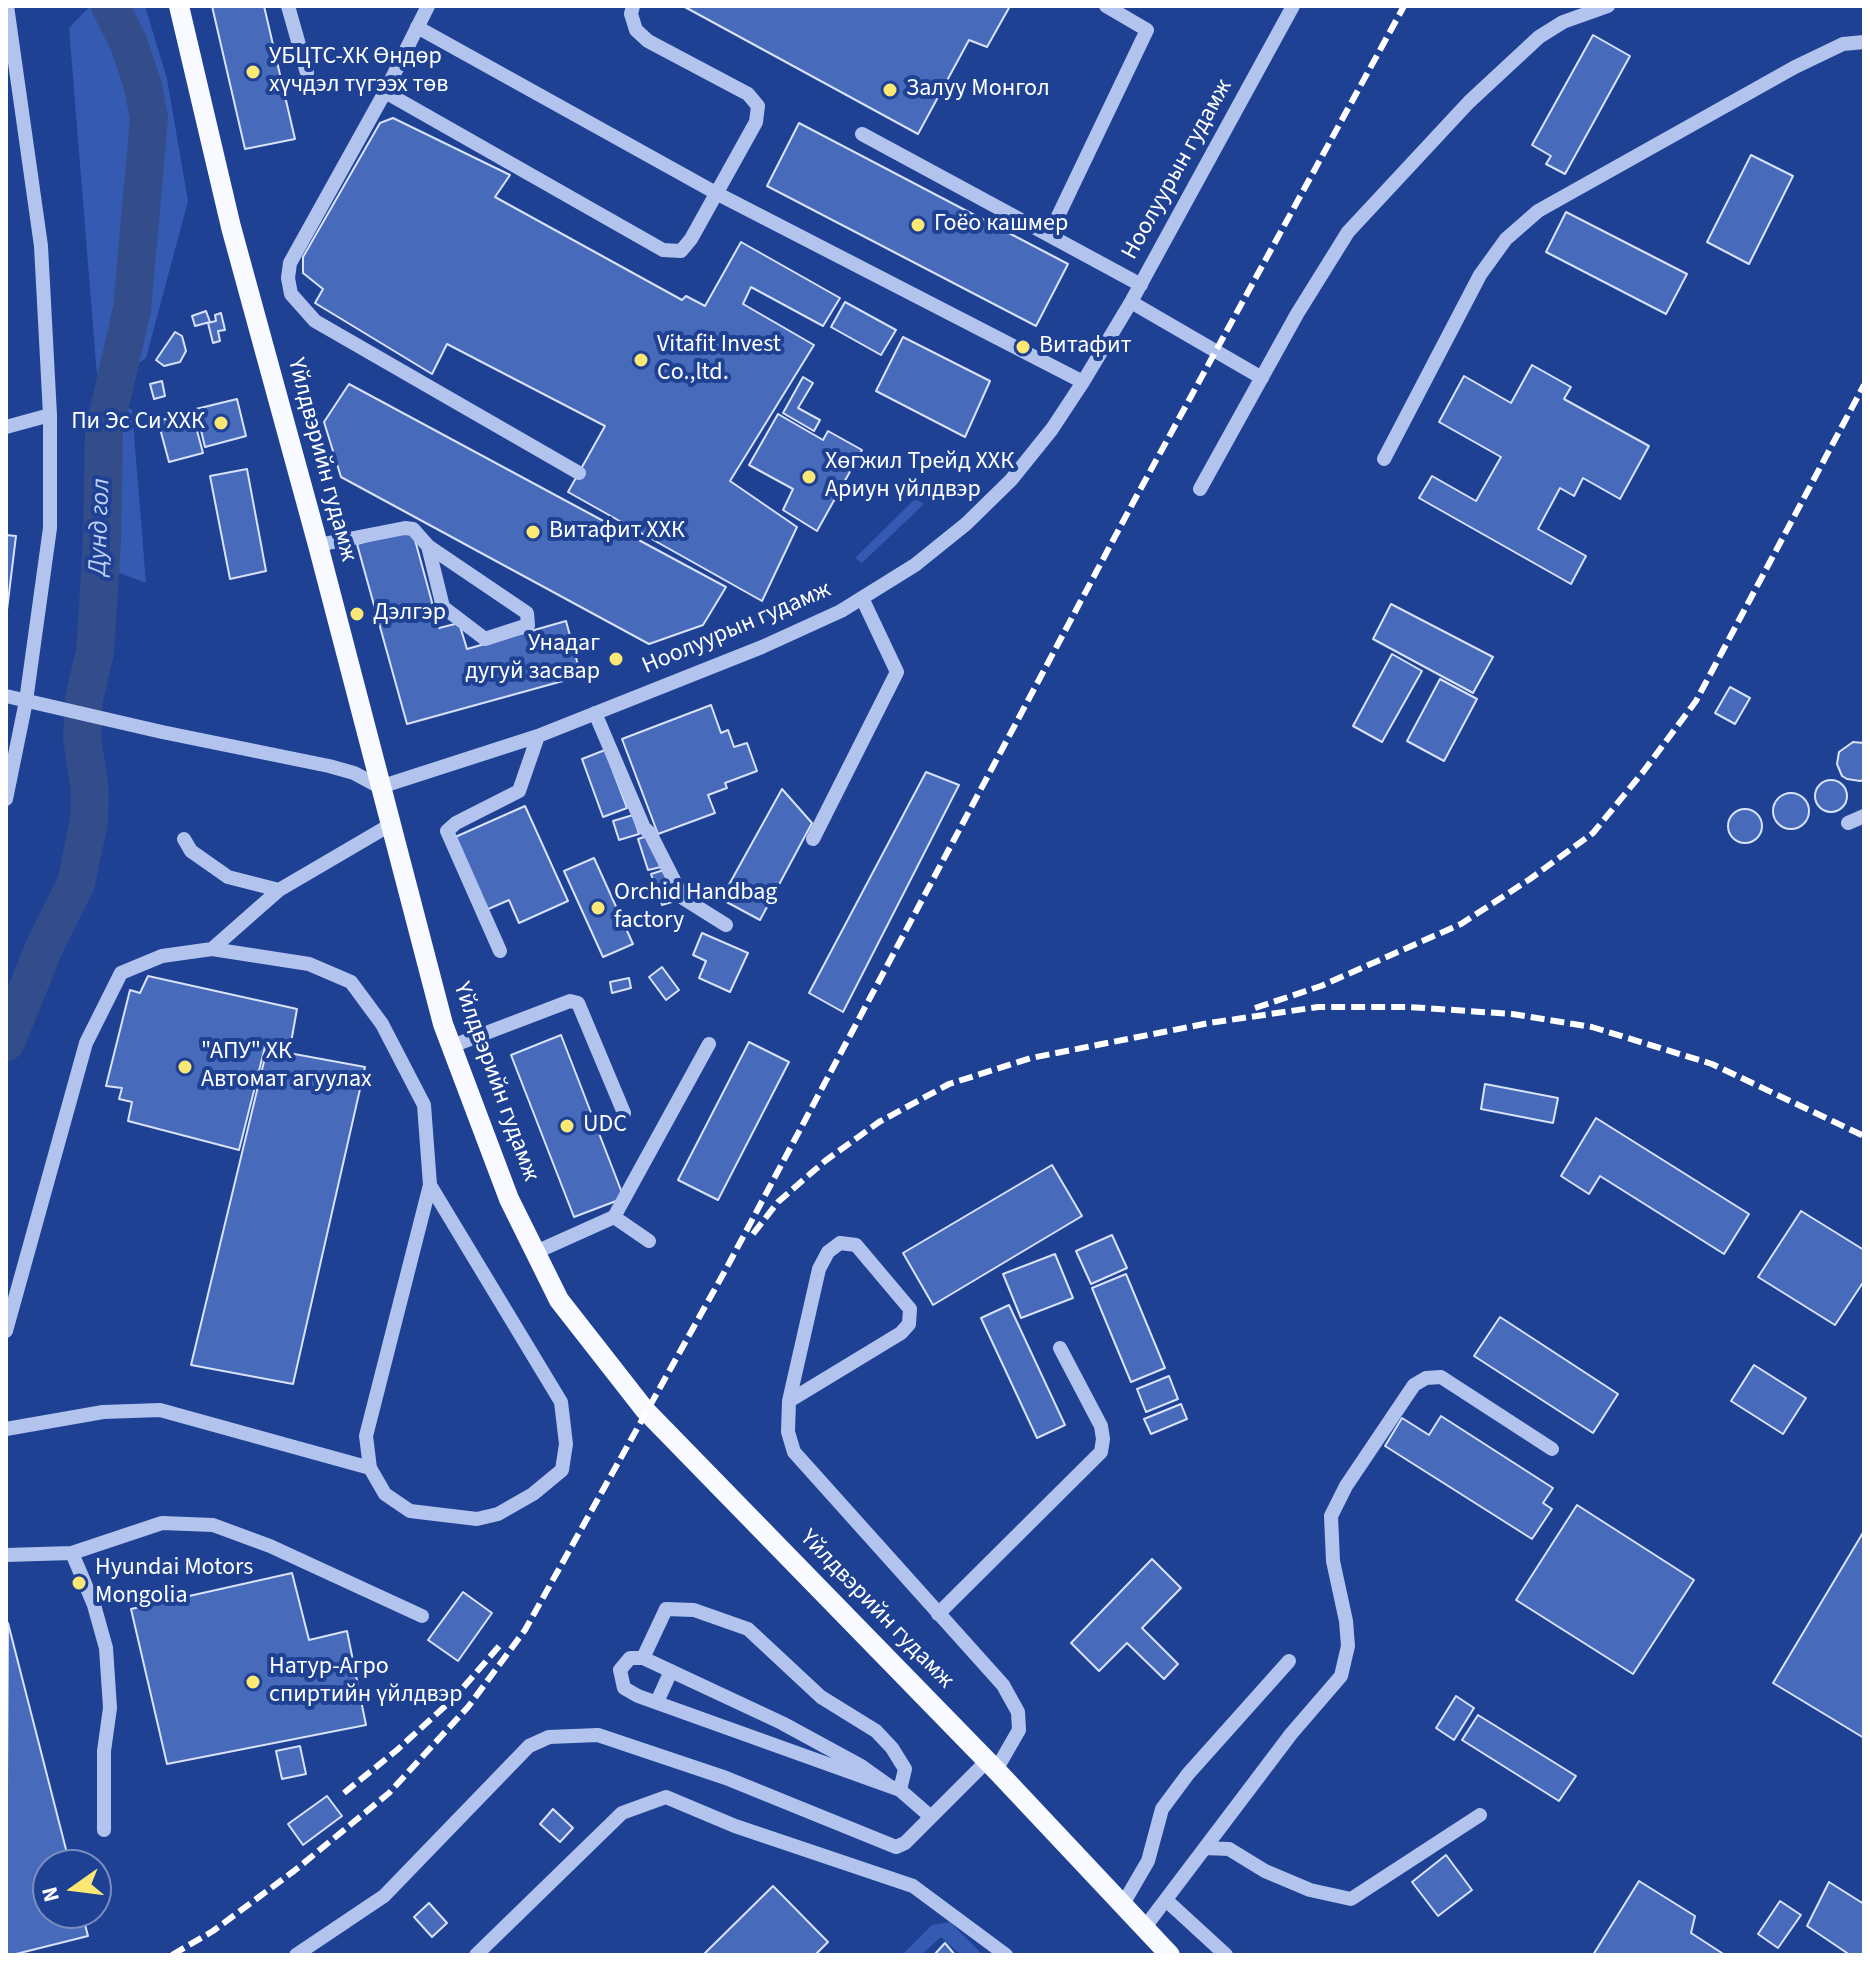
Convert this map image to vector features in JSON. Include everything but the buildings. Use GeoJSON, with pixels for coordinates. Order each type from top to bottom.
{"type":"FeatureCollection","features":[{"type":"Feature","properties":{"kind":"main road","name":"Yйлдвэрийн гудамж"},"geometry":{"type":"LineString","coordinates":[[179,6],[231,227],[443,1024],[509,1199],[559,1300],[645,1410],[1170,1955]]}},
{"type":"Feature","properties":{"kind":"street"},"geometry":{"type":"LineString","coordinates":[[6,799],[26,701],[50,528],[50,415],[41,246],[12,84],[7,6]]}},
{"type":"Feature","properties":{"kind":"street"},"geometry":{"type":"LineString","coordinates":[[288,6],[307,73]]}},
{"type":"Feature","properties":{"kind":"street"},"geometry":{"type":"LineString","coordinates":[[428,6],[385,92],[290,263],[288,278],[291,294],[300,308],[315,321],[579,473]]}},
{"type":"Feature","properties":{"kind":"street"},"geometry":{"type":"LineString","coordinates":[[385,92],[663,250],[681,251],[691,239],[756,122],[758,106],[748,94],[648,41],[636,30],[631,14],[633,6]]}},
{"type":"Feature","properties":{"kind":"street"},"geometry":{"type":"LineString","coordinates":[[1049,235],[1147,30],[1106,6]]}},
{"type":"Feature","properties":{"kind":"street","name":"Ноолуурын гудамж"},"geometry":{"type":"LineString","coordinates":[[380,787],[538,736],[762,647],[862,598],[915,565],[966,524],[1011,480],[1052,429],[1083,382],[1141,285],[1293,6]]}},
{"type":"Feature","properties":{"kind":"street"},"geometry":{"type":"LineString","coordinates":[[1200,489],[1348,232],[1469,102],[1539,37],[1563,22],[1608,6]]}},
{"type":"Feature","properties":{"kind":"street"},"geometry":{"type":"LineString","coordinates":[[417,27],[716,193],[1083,382]]}},
{"type":"Feature","properties":{"kind":"street"},"geometry":{"type":"LineString","coordinates":[[1384,459],[1480,275],[1506,239],[1538,211],[1795,67],[1843,44],[1864,42]]}},
{"type":"Feature","properties":{"kind":"street"},"geometry":{"type":"LineString","coordinates":[[862,134],[1141,285]]}},
{"type":"Feature","properties":{"kind":"street"},"geometry":{"type":"LineString","coordinates":[[1131,302],[1262,378]]}},
{"type":"Feature","properties":{"kind":"street"},"geometry":{"type":"LineString","coordinates":[[6,427],[50,415]]}},
{"type":"Feature","properties":{"kind":"street"},"geometry":{"type":"LineString","coordinates":[[318,545],[413,529],[428,546],[527,613],[528,625],[485,639],[443,607],[428,546]]}},
{"type":"Feature","properties":{"kind":"street"},"geometry":{"type":"LineString","coordinates":[[813,839],[897,672],[862,598]]}},
{"type":"Feature","properties":{"kind":"street"},"geometry":{"type":"LineString","coordinates":[[6,696],[341,769],[380,787]]}},
{"type":"Feature","properties":{"kind":"street"},"geometry":{"type":"LineString","coordinates":[[595,713],[644,828],[650,833],[683,898],[726,925]]}},
{"type":"Feature","properties":{"kind":"street"},"geometry":{"type":"LineString","coordinates":[[500,951],[447,831],[456,823],[519,791],[538,736]]}},
{"type":"Feature","properties":{"kind":"street"},"geometry":{"type":"LineString","coordinates":[[1848,823],[1864,816]]}},
{"type":"Feature","properties":{"kind":"street"},"geometry":{"type":"LineString","coordinates":[[212,949],[279,890],[390,825]]}},
{"type":"Feature","properties":{"kind":"street"},"geometry":{"type":"LineString","coordinates":[[184,839],[191,851],[228,877],[279,890]]}},
{"type":"Feature","properties":{"kind":"street"},"geometry":{"type":"LineString","coordinates":[[6,1331],[86,1043],[121,973],[162,956],[212,949],[309,964],[351,982],[382,1024],[424,1105],[430,1185],[366,1436],[370,1468],[385,1494],[410,1511],[477,1519],[498,1514],[533,1494],[562,1470],[566,1444],[561,1402],[430,1185]]}},
{"type":"Feature","properties":{"kind":"street"},"geometry":{"type":"LineString","coordinates":[[452,1046],[570,1001],[578,1003],[624,1113]]}},
{"type":"Feature","properties":{"kind":"street"},"geometry":{"type":"LineString","coordinates":[[536,1252],[614,1217],[709,1044]]}},
{"type":"Feature","properties":{"kind":"street"},"geometry":{"type":"LineString","coordinates":[[614,1217],[649,1241]]}},
{"type":"Feature","properties":{"kind":"street"},"geometry":{"type":"LineString","coordinates":[[296,1955],[384,1896],[529,1746],[549,1737],[598,1735],[726,1778],[896,1847],[905,1843],[991,1766],[1019,1730],[1018,1712],[1003,1685],[794,1452],[788,1432],[789,1401],[819,1269],[828,1252],[840,1243],[856,1245],[910,1309],[909,1324],[901,1333],[789,1401]]}},
{"type":"Feature","properties":{"kind":"street"},"geometry":{"type":"LineString","coordinates":[[938,1614],[1101,1452],[1101,1426],[1060,1348]]}},
{"type":"Feature","properties":{"kind":"street"},"geometry":{"type":"LineString","coordinates":[[1145,1927],[1291,1734],[1341,1676],[1348,1646],[1333,1561],[1331,1516],[1346,1486],[1414,1385],[1426,1378],[1441,1377],[1552,1449]]}},
{"type":"Feature","properties":{"kind":"street"},"geometry":{"type":"LineString","coordinates":[[6,1429],[103,1412],[160,1410],[370,1468]]}},
{"type":"Feature","properties":{"kind":"street"},"geometry":{"type":"LineString","coordinates":[[6,1555],[72,1553],[162,1523],[213,1525],[270,1546],[422,1616]]}},
{"type":"Feature","properties":{"kind":"street"},"geometry":{"type":"LineString","coordinates":[[72,1553],[94,1605],[106,1648],[110,1708],[104,1751],[104,1830]]}},
{"type":"Feature","properties":{"kind":"street"},"geometry":{"type":"LineString","coordinates":[[643,1658],[666,1609],[694,1610],[748,1629],[821,1697],[876,1731],[892,1748],[905,1769],[894,1788]]}},
{"type":"Feature","properties":{"kind":"street"},"geometry":{"type":"LineString","coordinates":[[894,1788],[638,1696],[624,1688],[620,1670],[630,1658],[643,1658],[782,1723],[861,1766],[894,1788],[931,1817]]}},
{"type":"Feature","properties":{"kind":"street"},"geometry":{"type":"LineString","coordinates":[[1123,1904],[1148,1861],[1162,1809],[1188,1774],[1289,1661]]}},
{"type":"Feature","properties":{"kind":"street"},"geometry":{"type":"LineString","coordinates":[[657,1702],[671,1671]]}},
{"type":"Feature","properties":{"kind":"street"},"geometry":{"type":"LineString","coordinates":[[476,1955],[622,1813],[666,1797],[735,1826],[913,1886],[1006,1955]]}},
{"type":"Feature","properties":{"kind":"street"},"geometry":{"type":"LineString","coordinates":[[1206,1848],[1229,1849],[1265,1871],[1310,1890],[1351,1899],[1480,1815]]}},
{"type":"Feature","properties":{"kind":"street"},"geometry":{"type":"LineString","coordinates":[[1166,1900],[1226,1955]]}},
{"type":"Feature","properties":{"kind":"shaded area"},"geometry":{"type":"Polygon","coordinates":[[[90,6],[100,6],[131,80],[140,136],[119,312],[97,375],[69,28],[90,6]]]}},
{"type":"Feature","properties":{"kind":"shaded area"},"geometry":{"type":"Polygon","coordinates":[[[121,6],[145,6],[167,79],[188,201],[146,358],[129,371],[141,314],[154,140],[147,71],[121,6]]]}},
{"type":"Feature","properties":{"kind":"shaded area"},"geometry":{"type":"Polygon","coordinates":[[[117,407],[132,409],[146,583],[117,572],[110,487],[117,407]]]}},
{"type":"Feature","properties":{"kind":"shaded area"},"geometry":{"type":"Polygon","coordinates":[[[915,499],[924,504],[862,563],[855,558],[915,499]]]}},
{"type":"Feature","properties":{"kind":"shaded area"},"geometry":{"type":"Polygon","coordinates":[[[950,1922],[983,1955],[961,1955],[941,1937],[921,1955],[902,1955],[932,1925],[950,1922]]]}},
{"type":"Feature","properties":{"kind":"waterway","name":"Дунд гол"},"geometry":{"type":"LineString","coordinates":[[6,1042],[46,943],[76,883],[89,821],[90,792],[82,737],[84,699],[95,652],[102,542],[104,432],[132,309],[149,119],[143,86],[129,44],[110,6]]}},
{"type":"Feature","properties":{"kind":"railway"},"geometry":{"type":"LineString","coordinates":[[172,1955],[213,1931],[294,1871],[389,1793],[468,1707],[525,1630],[726,1269],[1135,499],[1404,6]]}},
{"type":"Feature","properties":{"kind":"railway"},"geometry":{"type":"LineString","coordinates":[[1255,1008],[1321,986],[1461,924],[1593,833],[1696,701],[1864,385]]}},
{"type":"Feature","properties":{"kind":"railway"},"geometry":{"type":"LineString","coordinates":[[753,1234],[778,1202],[825,1161],[879,1122],[949,1084],[1031,1058],[1209,1023],[1318,1007],[1409,1007],[1512,1014],[1592,1027],[1712,1064],[1864,1136]]}},
{"type":"Feature","properties":{"kind":"railway"},"geometry":{"type":"LineString","coordinates":[[344,1793],[454,1698],[501,1644]]}},
{"type":"Feature","properties":{"kind":"place","name":"УБЦТС-ХК Өндөр хүчдэл түгээх төв"},"geometry":{"type":"Point","coordinates":[253,72]}},
{"type":"Feature","properties":{"kind":"place","name":"Залуу Монгол"},"geometry":{"type":"Point","coordinates":[890,90]}},
{"type":"Feature","properties":{"kind":"place","name":"Гоёо кашмер"},"geometry":{"type":"Point","coordinates":[918,225]}},
{"type":"Feature","properties":{"kind":"place","name":"Витафит"},"geometry":{"type":"Point","coordinates":[1023,347]}},
{"type":"Feature","properties":{"kind":"place","name":"Vitafit Invest Co.,ltd."},"geometry":{"type":"Point","coordinates":[641,360]}},
{"type":"Feature","properties":{"kind":"place","name":"Пи Эс Си ХХК"},"geometry":{"type":"Point","coordinates":[221,423]}},
{"type":"Feature","properties":{"kind":"place","name":"Хөгжил Трейд ХХК Ариун үйлдвэр"},"geometry":{"type":"Point","coordinates":[809,477]}},
{"type":"Feature","properties":{"kind":"place","name":"Витафит ХХК"},"geometry":{"type":"Point","coordinates":[533,532]}},
{"type":"Feature","properties":{"kind":"place","name":"Дэлгэр"},"geometry":{"type":"Point","coordinates":[357,614]}},
{"type":"Feature","properties":{"kind":"place","name":"Унадаг дугуй засвар"},"geometry":{"type":"Point","coordinates":[616,659]}},
{"type":"Feature","properties":{"kind":"place","name":"Orchid Handbag factory"},"geometry":{"type":"Point","coordinates":[598,908]}},
{"type":"Feature","properties":{"kind":"place","name":"\"АПУ\" ХК Автомат агуулах"},"geometry":{"type":"Point","coordinates":[185,1067]}},
{"type":"Feature","properties":{"kind":"place","name":"UDC"},"geometry":{"type":"Point","coordinates":[567,1126]}},
{"type":"Feature","properties":{"kind":"place","name":"Hyundai Motors Mongolia"},"geometry":{"type":"Point","coordinates":[79,1583]}},
{"type":"Feature","properties":{"kind":"place","name":"Натур-Агро спиртийн үйлдвэр"},"geometry":{"type":"Point","coordinates":[253,1682]}}]}
